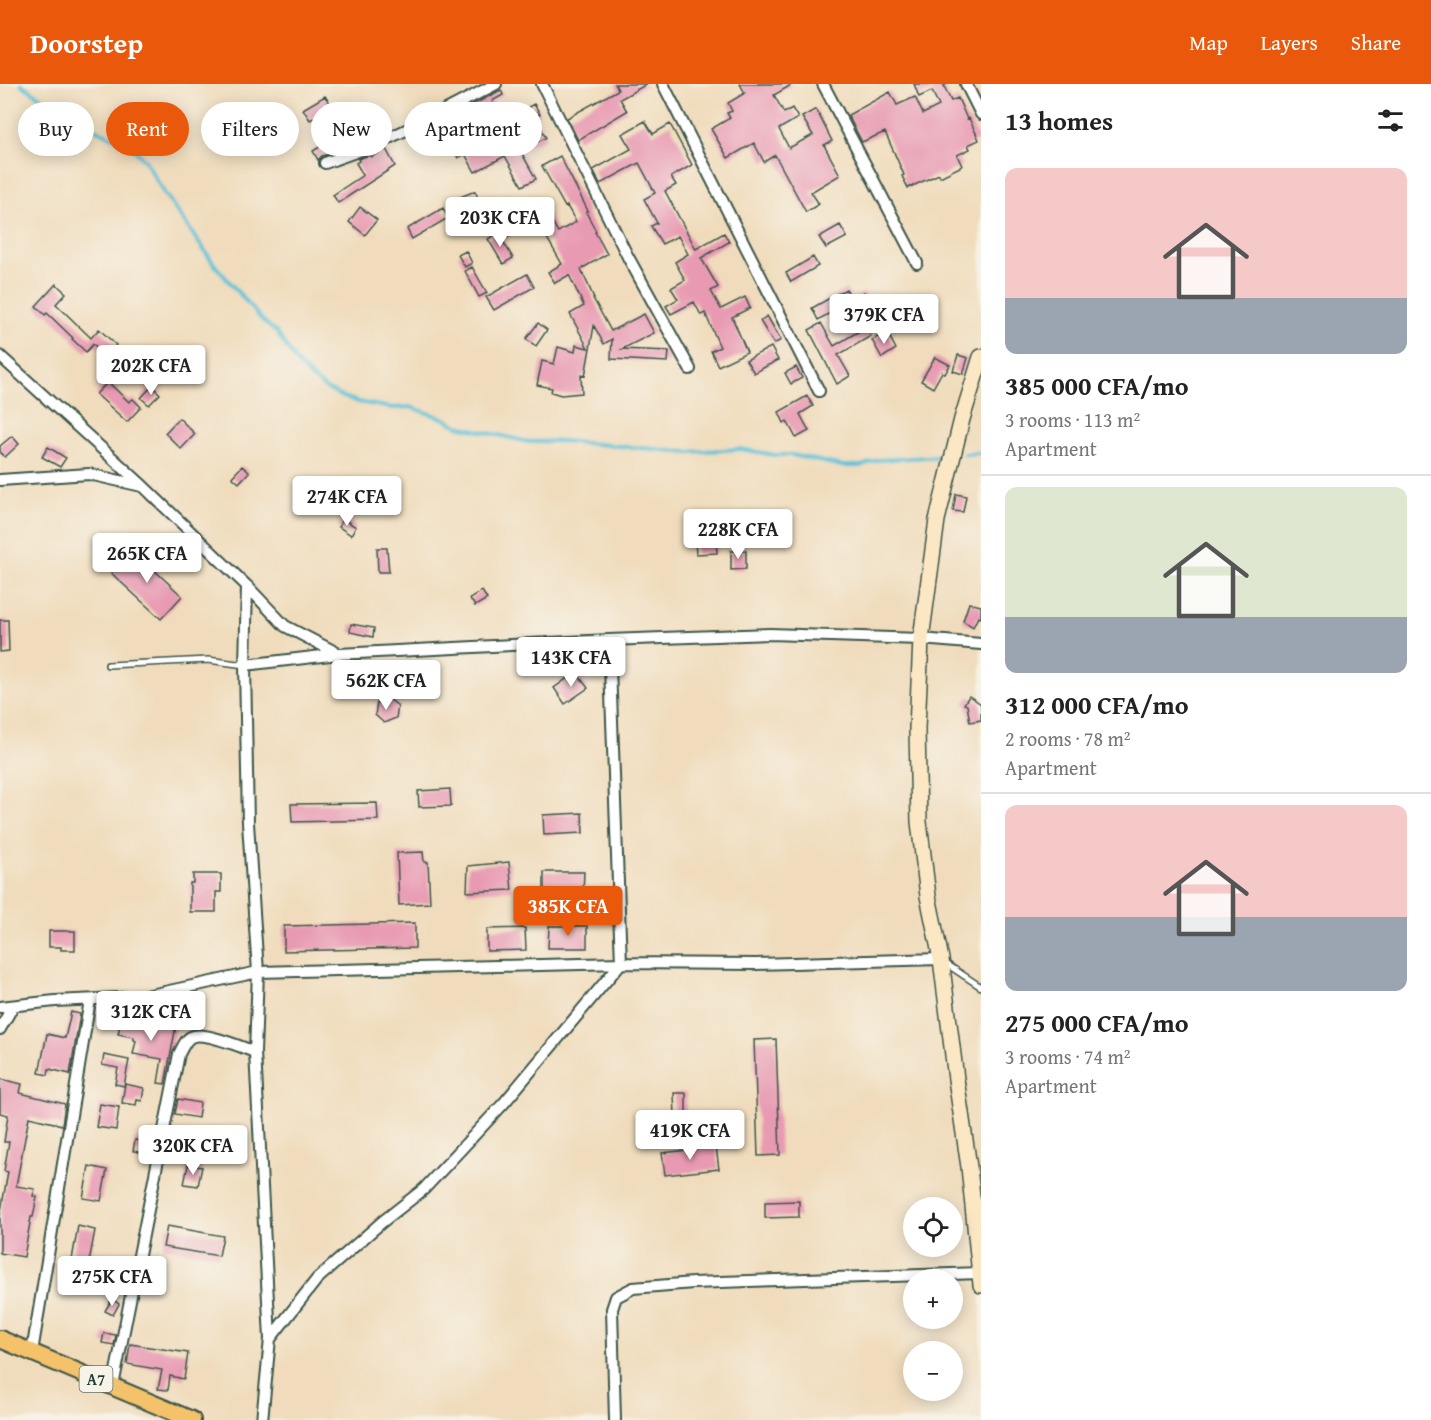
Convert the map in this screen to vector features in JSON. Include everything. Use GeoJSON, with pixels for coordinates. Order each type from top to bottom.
{"type":"FeatureCollection","features":[{"type":"Feature","properties":{"kind":"main road"},"geometry":{"type":"LineString","coordinates":[[981,357],[962,420],[937,520],[921,639],[917,729],[919,822],[928,896],[941,959],[956,1079],[975,1168],[981,1279]]}},
{"type":"Feature","properties":{"kind":"main road","name":"A7"},"geometry":{"type":"LineString","coordinates":[[0,1339],[192,1420]]}},
{"type":"Feature","properties":{"kind":"street"},"geometry":{"type":"LineString","coordinates":[[325,163],[372,146],[496,84]]}},
{"type":"Feature","properties":{"kind":"street"},"geometry":{"type":"LineString","coordinates":[[542,84],[628,257],[690,369]]}},
{"type":"Feature","properties":{"kind":"street"},"geometry":{"type":"LineString","coordinates":[[663,84],[819,391]]}},
{"type":"Feature","properties":{"kind":"street"},"geometry":{"type":"LineString","coordinates":[[823,84],[917,263]]}},
{"type":"Feature","properties":{"kind":"street"},"geometry":{"type":"LineString","coordinates":[[966,84],[981,114]]}},
{"type":"Feature","properties":{"kind":"street"},"geometry":{"type":"LineString","coordinates":[[0,356],[143,486],[247,586],[285,626],[339,654]]}},
{"type":"Feature","properties":{"kind":"street"},"geometry":{"type":"LineString","coordinates":[[0,480],[89,474],[143,486]]}},
{"type":"Feature","properties":{"kind":"street"},"geometry":{"type":"LineString","coordinates":[[247,586],[245,665],[248,823],[258,972],[255,1052],[270,1339],[262,1420]]}},
{"type":"Feature","properties":{"kind":"street"},"geometry":{"type":"LineString","coordinates":[[245,665],[339,654],[770,634],[921,639],[981,644]]}},
{"type":"Feature","properties":{"kind":"street"},"geometry":{"type":"LineString","coordinates":[[270,1339],[317,1279],[424,1189],[504,1103],[621,963],[609,640]]}},
{"type":"Feature","properties":{"kind":"street"},"geometry":{"type":"LineString","coordinates":[[0,1007],[55,1001],[141,997],[258,972],[621,963],[756,964],[941,959]]}},
{"type":"Feature","properties":{"kind":"street"},"geometry":{"type":"LineString","coordinates":[[32,1352],[90,1000]]}},
{"type":"Feature","properties":{"kind":"street"},"geometry":{"type":"LineString","coordinates":[[0,1029],[13,1006]]}},
{"type":"Feature","properties":{"kind":"street"},"geometry":{"type":"LineString","coordinates":[[113,1386],[179,1054],[187,1040],[194,1036],[211,1037],[255,1052]]}},
{"type":"Feature","properties":{"kind":"street"},"geometry":{"type":"LineString","coordinates":[[615,1420],[612,1309],[616,1297],[633,1288],[693,1283],[981,1279]]}},
{"type":"Feature","properties":{"kind":"lane"},"geometry":{"type":"LineString","coordinates":[[108,665],[208,660],[245,665]]}},
{"type":"Feature","properties":{"kind":"lane"},"geometry":{"type":"LineString","coordinates":[[941,959],[981,987]]}},
{"type":"Feature","properties":{"kind":"building"},"geometry":{"type":"Polygon","coordinates":[[[615,84],[647,84],[620,99],[627,111],[578,140],[567,118],[618,90],[615,84]]]}},
{"type":"Feature","properties":{"kind":"building"},"geometry":{"type":"Polygon","coordinates":[[[740,84],[793,84],[774,95],[784,113],[792,108],[798,118],[779,129],[789,148],[813,135],[802,117],[816,109],[832,141],[824,145],[840,175],[811,192],[819,204],[806,212],[775,155],[764,162],[754,143],[728,158],[711,129],[730,118],[727,113],[732,111],[728,103],[745,93],[740,84]]]}},
{"type":"Feature","properties":{"kind":"building"},"geometry":{"type":"Polygon","coordinates":[[[914,84],[947,84],[944,86],[951,101],[958,98],[979,140],[968,145],[970,149],[957,155],[962,166],[940,177],[939,174],[908,188],[885,132],[862,142],[848,115],[890,92],[897,105],[915,97],[923,114],[939,106],[932,91],[919,97],[914,84]]]}},
{"type":"Feature","properties":{"kind":"building"},"geometry":{"type":"Polygon","coordinates":[[[501,90],[503,95],[493,102],[478,102],[501,90]]]}},
{"type":"Feature","properties":{"kind":"building"},"geometry":{"type":"Polygon","coordinates":[[[325,96],[329,102],[315,102],[325,96]]]}},
{"type":"Feature","properties":{"kind":"building"},"geometry":{"type":"Polygon","coordinates":[[[311,104],[311,119],[310,120],[303,109],[311,104]]]}},
{"type":"Feature","properties":{"kind":"building"},"geometry":{"type":"Polygon","coordinates":[[[645,121],[653,134],[670,124],[692,165],[671,177],[676,185],[665,191],[696,249],[724,233],[729,242],[701,258],[718,287],[711,291],[721,309],[745,297],[750,308],[732,317],[747,352],[718,366],[711,351],[720,347],[705,313],[701,315],[694,302],[671,314],[666,306],[678,299],[671,288],[685,280],[675,262],[688,254],[678,236],[662,244],[651,226],[657,223],[644,199],[655,193],[639,163],[600,184],[593,170],[631,149],[622,134],[645,121]]]}},
{"type":"Feature","properties":{"kind":"building"},"geometry":{"type":"Polygon","coordinates":[[[390,156],[395,166],[338,203],[333,195],[363,175],[356,163],[358,159],[390,156]]]}},
{"type":"Feature","properties":{"kind":"building"},"geometry":{"type":"Polygon","coordinates":[[[466,156],[505,156],[475,172],[466,156]]]}},
{"type":"Feature","properties":{"kind":"building"},"geometry":{"type":"Polygon","coordinates":[[[505,156],[523,156],[536,179],[522,186],[505,156]]]}},
{"type":"Feature","properties":{"kind":"building"},"geometry":{"type":"Polygon","coordinates":[[[560,156],[607,254],[581,269],[593,298],[611,331],[644,314],[654,333],[622,349],[669,351],[668,362],[611,359],[612,339],[604,344],[594,326],[585,376],[581,375],[582,393],[561,395],[551,392],[552,388],[537,385],[542,361],[554,364],[558,347],[575,352],[576,345],[588,348],[570,314],[584,306],[569,275],[555,283],[548,272],[562,264],[535,217],[546,211],[558,232],[576,222],[542,166],[560,156]]]}},
{"type":"Feature","properties":{"kind":"building"},"geometry":{"type":"Polygon","coordinates":[[[475,191],[486,217],[470,224],[458,198],[475,191]]]}},
{"type":"Feature","properties":{"kind":"building"},"geometry":{"type":"Polygon","coordinates":[[[360,207],[377,220],[365,235],[349,222],[360,207]]]}},
{"type":"Feature","properties":{"kind":"building"},"geometry":{"type":"Polygon","coordinates":[[[443,208],[448,218],[412,239],[407,229],[443,208]]]}},
{"type":"Feature","properties":{"kind":"building"},"geometry":{"type":"Polygon","coordinates":[[[527,213],[532,223],[506,237],[500,227],[527,213]]]}},
{"type":"Feature","properties":{"kind":"building"},"geometry":{"type":"Polygon","coordinates":[[[840,225],[847,237],[826,248],[819,237],[840,225]]]}},
{"type":"Feature","properties":{"kind":"building"},"geometry":{"type":"Polygon","coordinates":[[[498,233],[513,258],[503,264],[488,239],[498,233]]]}},
{"type":"Feature","properties":{"kind":"building"},"geometry":{"type":"Polygon","coordinates":[[[466,251],[472,263],[465,267],[458,255],[466,251]]]}},
{"type":"Feature","properties":{"kind":"building"},"geometry":{"type":"Polygon","coordinates":[[[813,257],[818,266],[791,282],[786,273],[813,257]]]}},
{"type":"Feature","properties":{"kind":"building"},"geometry":{"type":"Polygon","coordinates":[[[472,267],[487,293],[479,297],[465,271],[472,267]]]}},
{"type":"Feature","properties":{"kind":"building"},"geometry":{"type":"Polygon","coordinates":[[[527,274],[534,287],[494,310],[486,297],[527,274]]]}},
{"type":"Feature","properties":{"kind":"building"},"geometry":{"type":"Polygon","coordinates":[[[56,284],[66,293],[56,304],[91,338],[99,329],[116,345],[106,356],[93,344],[86,352],[47,313],[45,315],[36,306],[56,284]]]}},
{"type":"Feature","properties":{"kind":"building"},"geometry":{"type":"Polygon","coordinates":[[[846,289],[852,299],[864,292],[871,304],[840,319],[835,310],[818,320],[812,308],[846,289]]]}},
{"type":"Feature","properties":{"kind":"building"},"geometry":{"type":"Polygon","coordinates":[[[767,316],[781,340],[774,344],[760,321],[767,316]]]}},
{"type":"Feature","properties":{"kind":"building"},"geometry":{"type":"Polygon","coordinates":[[[538,323],[547,330],[536,346],[526,339],[538,323]]]}},
{"type":"Feature","properties":{"kind":"building"},"geometry":{"type":"Polygon","coordinates":[[[821,323],[834,346],[866,327],[871,336],[838,355],[850,376],[837,384],[809,330],[821,323]]]}},
{"type":"Feature","properties":{"kind":"building"},"geometry":{"type":"Polygon","coordinates":[[[887,332],[896,349],[882,358],[872,340],[887,332]]]}},
{"type":"Feature","properties":{"kind":"building"},"geometry":{"type":"Polygon","coordinates":[[[771,347],[778,360],[754,373],[746,360],[771,347]]]}},
{"type":"Feature","properties":{"kind":"building"},"geometry":{"type":"Polygon","coordinates":[[[958,355],[968,358],[963,374],[953,371],[958,355]]]}},
{"type":"Feature","properties":{"kind":"building"},"geometry":{"type":"Polygon","coordinates":[[[935,357],[950,365],[945,374],[942,372],[933,388],[921,381],[935,357]]]}},
{"type":"Feature","properties":{"kind":"building"},"geometry":{"type":"Polygon","coordinates":[[[796,367],[802,378],[791,384],[785,373],[796,367]]]}},
{"type":"Feature","properties":{"kind":"building"},"geometry":{"type":"Polygon","coordinates":[[[108,382],[129,402],[133,399],[141,407],[127,422],[96,394],[108,382]]]}},
{"type":"Feature","properties":{"kind":"building"},"geometry":{"type":"Polygon","coordinates":[[[152,386],[160,394],[149,405],[141,398],[152,386]]]}},
{"type":"Feature","properties":{"kind":"building"},"geometry":{"type":"Polygon","coordinates":[[[807,396],[813,406],[800,414],[809,431],[796,438],[787,421],[784,423],[779,412],[807,396]]]}},
{"type":"Feature","properties":{"kind":"building"},"geometry":{"type":"Polygon","coordinates":[[[179,418],[195,434],[181,449],[165,433],[179,418]]]}},
{"type":"Feature","properties":{"kind":"building"},"geometry":{"type":"Polygon","coordinates":[[[12,436],[19,444],[5,457],[0,452],[0,446],[12,436]]]}},
{"type":"Feature","properties":{"kind":"building"},"geometry":{"type":"Polygon","coordinates":[[[48,447],[66,458],[60,467],[42,457],[48,447]]]}},
{"type":"Feature","properties":{"kind":"building"},"geometry":{"type":"Polygon","coordinates":[[[242,466],[249,472],[239,483],[232,477],[242,466]]]}},
{"type":"Feature","properties":{"kind":"building"},"geometry":{"type":"Polygon","coordinates":[[[956,494],[966,496],[963,512],[953,511],[956,494]]]}},
{"type":"Feature","properties":{"kind":"building"},"geometry":{"type":"Polygon","coordinates":[[[343,519],[356,527],[351,535],[339,527],[343,519]]]}},
{"type":"Feature","properties":{"kind":"building"},"geometry":{"type":"Polygon","coordinates":[[[715,530],[717,553],[696,554],[694,531],[715,530]]]}},
{"type":"Feature","properties":{"kind":"building"},"geometry":{"type":"Polygon","coordinates":[[[377,548],[387,548],[389,572],[378,572],[377,548]]]}},
{"type":"Feature","properties":{"kind":"building"},"geometry":{"type":"Polygon","coordinates":[[[133,550],[182,596],[161,619],[111,573],[133,550]]]}},
{"type":"Feature","properties":{"kind":"building"},"geometry":{"type":"Polygon","coordinates":[[[731,551],[746,551],[746,569],[731,570],[731,551]]]}},
{"type":"Feature","properties":{"kind":"building"},"geometry":{"type":"Polygon","coordinates":[[[482,591],[487,599],[475,606],[470,599],[482,591]]]}},
{"type":"Feature","properties":{"kind":"building"},"geometry":{"type":"Polygon","coordinates":[[[969,603],[981,606],[981,618],[978,617],[973,627],[963,621],[969,603]]]}},
{"type":"Feature","properties":{"kind":"building"},"geometry":{"type":"Polygon","coordinates":[[[0,620],[8,620],[9,651],[0,652],[0,620]]]}},
{"type":"Feature","properties":{"kind":"building"},"geometry":{"type":"Polygon","coordinates":[[[351,624],[374,628],[373,637],[350,632],[351,624]]]}},
{"type":"Feature","properties":{"kind":"building"},"geometry":{"type":"Polygon","coordinates":[[[576,672],[588,688],[565,704],[554,688],[576,672]]]}},
{"type":"Feature","properties":{"kind":"building"},"geometry":{"type":"Polygon","coordinates":[[[969,696],[981,704],[981,720],[970,722],[967,705],[964,704],[969,696]]]}},
{"type":"Feature","properties":{"kind":"building"},"geometry":{"type":"Polygon","coordinates":[[[388,698],[398,706],[396,718],[384,723],[375,715],[377,703],[388,698]]]}},
{"type":"Feature","properties":{"kind":"building"},"geometry":{"type":"Polygon","coordinates":[[[450,789],[451,806],[419,807],[418,791],[450,789]]]}},
{"type":"Feature","properties":{"kind":"building"},"geometry":{"type":"Polygon","coordinates":[[[377,803],[378,820],[292,822],[291,804],[377,803]]]}},
{"type":"Feature","properties":{"kind":"building"},"geometry":{"type":"Polygon","coordinates":[[[582,813],[583,833],[544,835],[543,815],[582,813]]]}},
{"type":"Feature","properties":{"kind":"building"},"geometry":{"type":"Polygon","coordinates":[[[423,852],[424,862],[428,862],[430,903],[399,905],[397,853],[423,852]]]}},
{"type":"Feature","properties":{"kind":"building"},"geometry":{"type":"Polygon","coordinates":[[[509,862],[512,890],[467,892],[468,866],[509,862]]]}},
{"type":"Feature","properties":{"kind":"building"},"geometry":{"type":"Polygon","coordinates":[[[544,872],[584,872],[583,894],[544,894],[544,872]]]}},
{"type":"Feature","properties":{"kind":"building"},"geometry":{"type":"Polygon","coordinates":[[[193,874],[221,874],[221,892],[216,892],[216,912],[190,912],[190,883],[193,883],[193,874]]]}},
{"type":"Feature","properties":{"kind":"building"},"geometry":{"type":"Polygon","coordinates":[[[415,923],[415,948],[284,951],[284,926],[415,923]]]}},
{"type":"Feature","properties":{"kind":"building"},"geometry":{"type":"Polygon","coordinates":[[[549,926],[587,926],[587,948],[548,948],[549,926]]]}},
{"type":"Feature","properties":{"kind":"building"},"geometry":{"type":"Polygon","coordinates":[[[525,928],[526,950],[487,951],[487,929],[525,928]]]}},
{"type":"Feature","properties":{"kind":"building"},"geometry":{"type":"Polygon","coordinates":[[[49,931],[75,931],[75,950],[49,947],[49,931]]]}},
{"type":"Feature","properties":{"kind":"building"},"geometry":{"type":"Polygon","coordinates":[[[71,1012],[80,1014],[70,1074],[49,1069],[48,1075],[39,1073],[47,1034],[65,1038],[71,1012]]]}},
{"type":"Feature","properties":{"kind":"building"},"geometry":{"type":"Polygon","coordinates":[[[122,1015],[133,1017],[132,1022],[167,1028],[168,1024],[176,1026],[165,1084],[158,1083],[162,1059],[133,1054],[136,1041],[134,1037],[118,1034],[122,1015]]]}},
{"type":"Feature","properties":{"kind":"building"},"geometry":{"type":"Polygon","coordinates":[[[776,1039],[780,1155],[758,1156],[754,1040],[776,1039]]]}},
{"type":"Feature","properties":{"kind":"building"},"geometry":{"type":"Polygon","coordinates":[[[104,1055],[129,1060],[124,1086],[115,1084],[118,1068],[102,1065],[104,1055]]]}},
{"type":"Feature","properties":{"kind":"building"},"geometry":{"type":"Polygon","coordinates":[[[0,1079],[22,1084],[20,1093],[65,1104],[62,1125],[29,1117],[16,1186],[35,1189],[33,1196],[37,1197],[24,1257],[0,1253],[0,1216],[8,1172],[4,1171],[9,1142],[4,1142],[8,1115],[0,1113],[0,1079]]]}},
{"type":"Feature","properties":{"kind":"building"},"geometry":{"type":"Polygon","coordinates":[[[125,1084],[144,1088],[142,1101],[137,1100],[136,1105],[122,1103],[125,1084]]]}},
{"type":"Feature","properties":{"kind":"building"},"geometry":{"type":"Polygon","coordinates":[[[674,1093],[686,1093],[686,1116],[675,1117],[674,1093]]]}},
{"type":"Feature","properties":{"kind":"building"},"geometry":{"type":"Polygon","coordinates":[[[178,1099],[200,1103],[198,1118],[175,1114],[178,1099]]]}},
{"type":"Feature","properties":{"kind":"building"},"geometry":{"type":"Polygon","coordinates":[[[100,1104],[119,1107],[116,1130],[96,1127],[100,1104]]]}},
{"type":"Feature","properties":{"kind":"building"},"geometry":{"type":"Polygon","coordinates":[[[135,1140],[154,1143],[151,1154],[133,1151],[135,1140]]]}},
{"type":"Feature","properties":{"kind":"building"},"geometry":{"type":"Polygon","coordinates":[[[716,1147],[719,1169],[665,1175],[662,1153],[716,1147]]]}},
{"type":"Feature","properties":{"kind":"building"},"geometry":{"type":"Polygon","coordinates":[[[188,1165],[202,1167],[198,1186],[184,1184],[188,1165]]]}},
{"type":"Feature","properties":{"kind":"building"},"geometry":{"type":"Polygon","coordinates":[[[89,1166],[107,1170],[101,1201],[83,1198],[89,1166]]]}},
{"type":"Feature","properties":{"kind":"building"},"geometry":{"type":"Polygon","coordinates":[[[799,1201],[799,1217],[765,1218],[765,1202],[799,1201]]]}},
{"type":"Feature","properties":{"kind":"building"},"geometry":{"type":"Polygon","coordinates":[[[78,1226],[95,1230],[88,1268],[71,1265],[78,1226]]]}},
{"type":"Feature","properties":{"kind":"building"},"geometry":{"type":"Polygon","coordinates":[[[167,1226],[223,1236],[219,1256],[163,1247],[167,1226]]]}},
{"type":"Feature","properties":{"kind":"building"},"geometry":{"type":"Polygon","coordinates":[[[112,1299],[119,1304],[113,1315],[105,1311],[112,1299]]]}},
{"type":"Feature","properties":{"kind":"building"},"geometry":{"type":"Polygon","coordinates":[[[104,1333],[116,1335],[114,1345],[102,1343],[104,1333]]]}},
{"type":"Feature","properties":{"kind":"building"},"geometry":{"type":"Polygon","coordinates":[[[130,1344],[188,1353],[184,1379],[170,1376],[168,1390],[158,1389],[162,1370],[127,1364],[130,1344]]]}},
{"type":"Feature","properties":{"kind":"waterway"},"geometry":{"type":"LineString","coordinates":[[21,84],[76,121],[132,148],[145,160],[164,193],[214,264],[262,320],[277,333],[297,363],[325,388],[341,396],[358,402],[392,408],[410,407],[443,418],[458,426],[529,442],[562,441],[688,452],[740,449],[775,455],[792,455],[842,466],[861,466],[877,460],[943,456]]}},
{"type":"Feature","properties":{"kind":"waterway"},"geometry":{"type":"LineString","coordinates":[[964,454],[981,453]]}}]}
